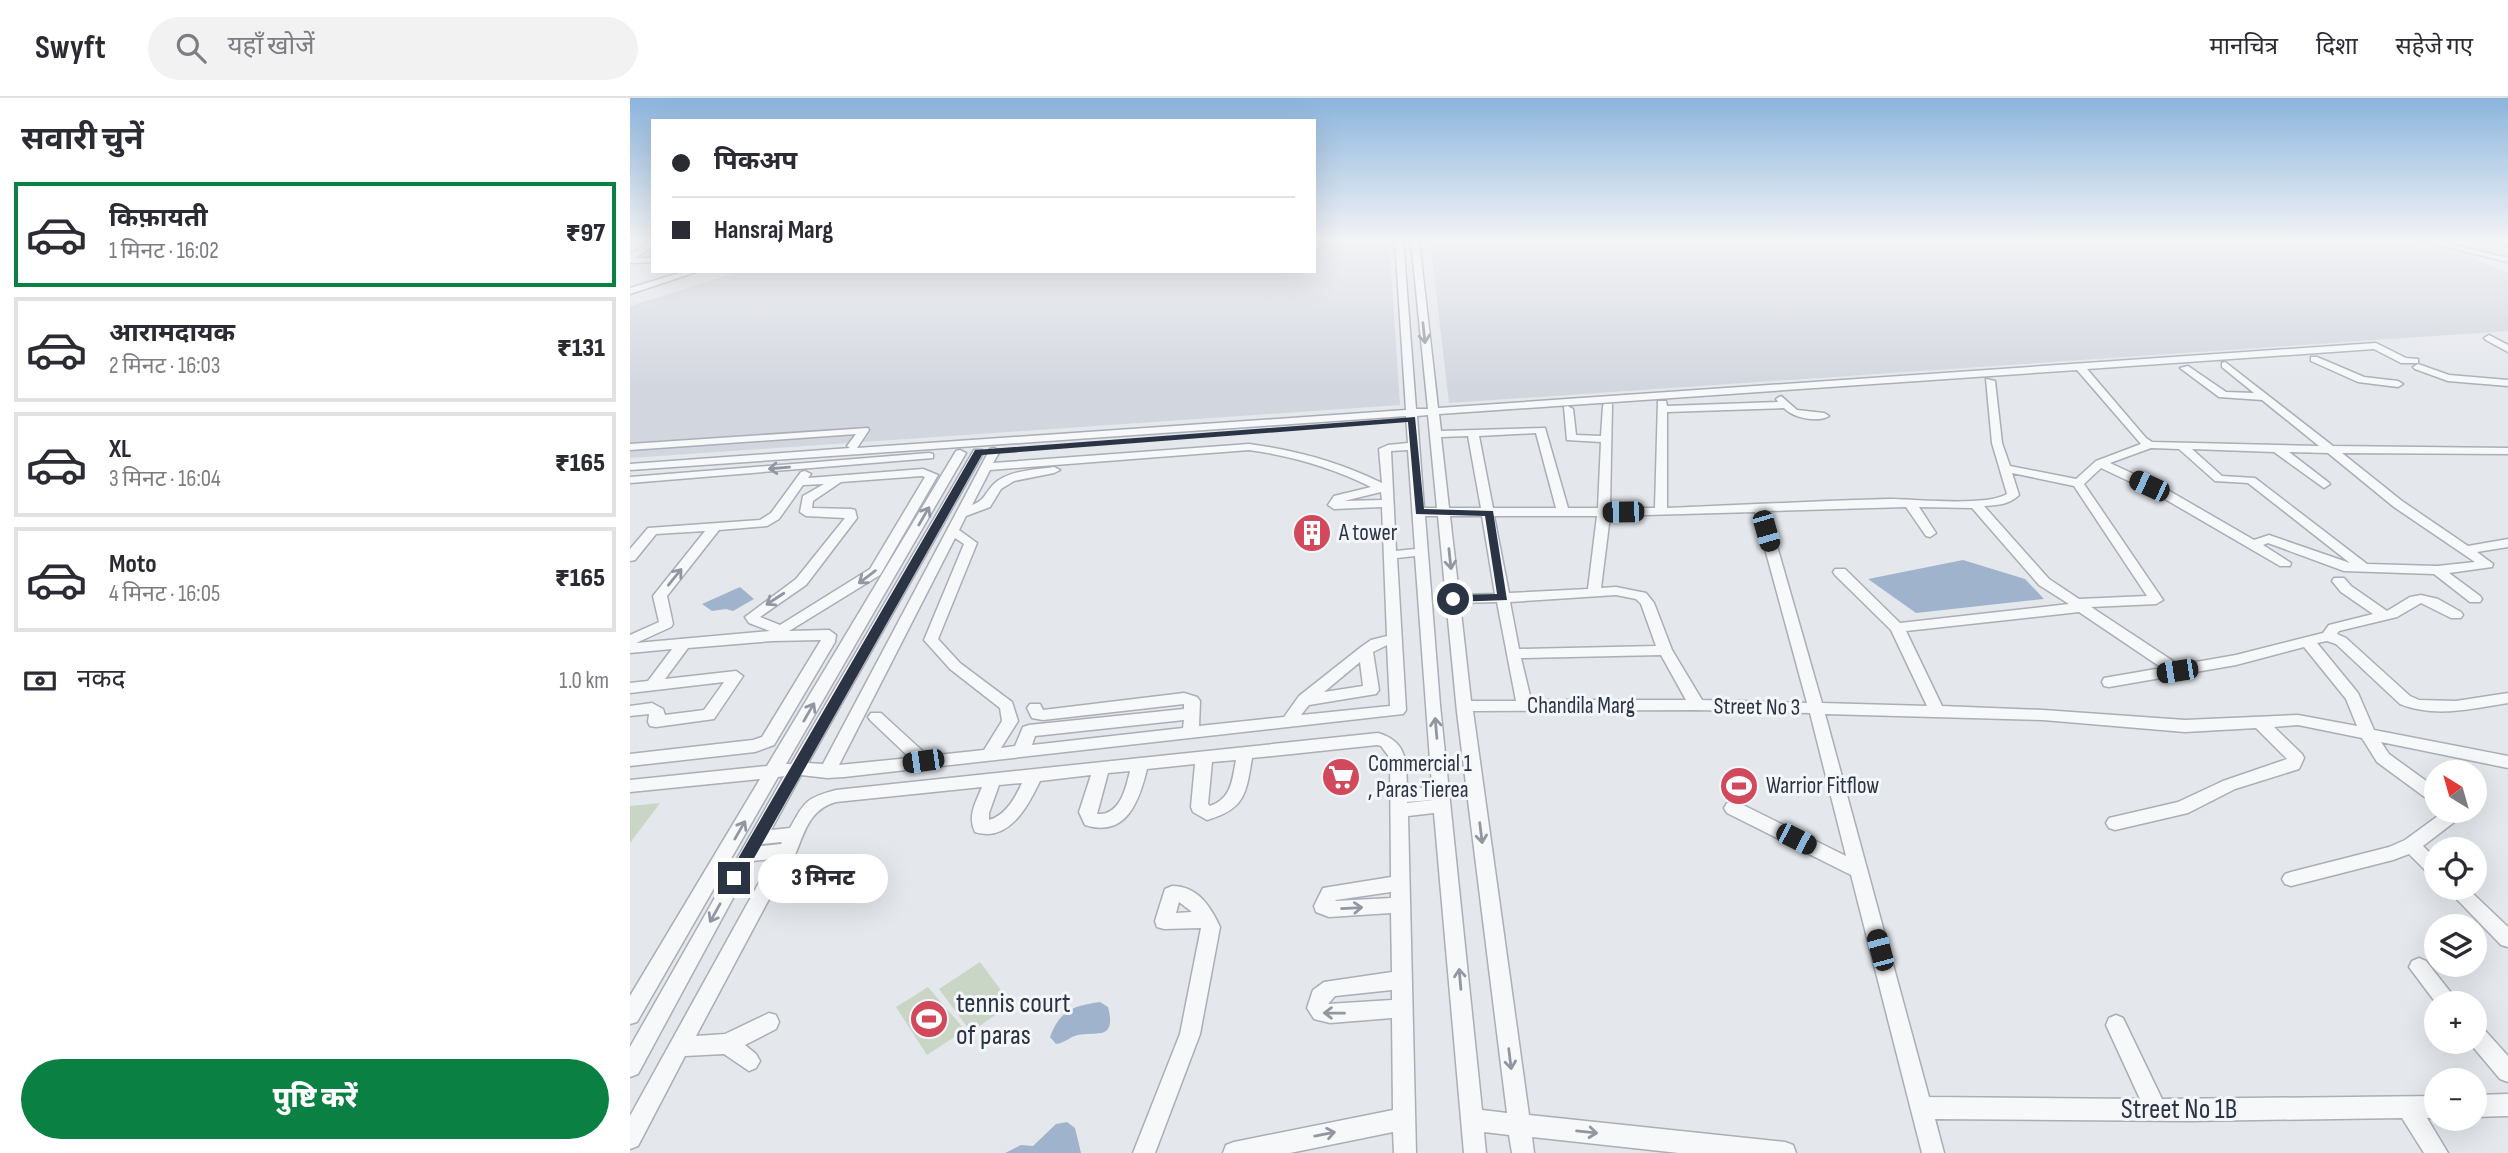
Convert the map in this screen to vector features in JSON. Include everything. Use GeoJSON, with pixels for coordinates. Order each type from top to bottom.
{"type":"FeatureCollection","features":[{"type":"Feature","properties":{"kind":"street"},"geometry":{"type":"LineString","coordinates":[[1403,289],[1432,705],[1475,1153]]}},
{"type":"Feature","properties":{"kind":"street"},"geometry":{"type":"LineString","coordinates":[[1420,289],[1465,706],[1523,1153]]}},
{"type":"Feature","properties":{"kind":"street"},"geometry":{"type":"LineString","coordinates":[[1434,413],[2083,371],[2376,346],[2404,361],[2448,378],[2508,383]]}},
{"type":"Feature","properties":{"kind":"street"},"geometry":{"type":"LineString","coordinates":[[630,467],[853,446],[1412,412],[1662,406],[1782,400],[2083,371],[2185,368],[2387,353]]}},
{"type":"Feature","properties":{"kind":"street"},"geometry":{"type":"LineString","coordinates":[[2314,359],[2362,380],[2398,384]]}},
{"type":"Feature","properties":{"kind":"street"},"geometry":{"type":"LineString","coordinates":[[2225,365],[2393,500],[2487,564],[2437,570],[2364,569],[2333,564],[2269,539],[2252,544]]}},
{"type":"Feature","properties":{"kind":"street"},"geometry":{"type":"LineString","coordinates":[[2185,368],[2223,395],[2265,397]]}},
{"type":"Feature","properties":{"kind":"street"},"geometry":{"type":"LineString","coordinates":[[2083,371],[2142,440],[2150,445]]}},
{"type":"Feature","properties":{"kind":"street"},"geometry":{"type":"LineString","coordinates":[[1419,512],[1661,512],[1910,503],[1975,504],[2011,498],[2013,495],[1992,415],[1990,381]]}},
{"type":"Feature","properties":{"kind":"street"},"geometry":{"type":"LineString","coordinates":[[1782,400],[1794,413],[1824,416]]}},
{"type":"Feature","properties":{"kind":"street"},"geometry":{"type":"LineString","coordinates":[[1594,593],[1604,512],[1608,406]]}},
{"type":"Feature","properties":{"kind":"street"},"geometry":{"type":"LineString","coordinates":[[1661,512],[1662,406]]}},
{"type":"Feature","properties":{"kind":"street"},"geometry":{"type":"LineString","coordinates":[[1568,409],[1571,438],[1606,439]]}},
{"type":"Feature","properties":{"kind":"street"},"geometry":{"type":"LineString","coordinates":[[630,480],[994,451],[1412,412]]}},
{"type":"Feature","properties":{"kind":"street"},"geometry":{"type":"LineString","coordinates":[[630,461],[744,456],[1412,412]]}},
{"type":"Feature","properties":{"kind":"street"},"geometry":{"type":"LineString","coordinates":[[630,447],[864,430],[853,446]]}},
{"type":"Feature","properties":{"kind":"street"},"geometry":{"type":"LineString","coordinates":[[1436,434],[1541,430],[1563,512]]}},
{"type":"Feature","properties":{"kind":"street"},"geometry":{"type":"LineString","coordinates":[[1473,432],[1525,706]]}},
{"type":"Feature","properties":{"kind":"street"},"geometry":{"type":"LineString","coordinates":[[2078,483],[2100,463],[2150,445],[2184,448],[2331,448],[2421,452],[2508,451]]}},
{"type":"Feature","properties":{"kind":"street"},"geometry":{"type":"LineString","coordinates":[[630,786],[798,769],[827,772],[1398,710],[1386,494],[1387,449],[1414,446]]}},
{"type":"Feature","properties":{"kind":"street"},"geometry":{"type":"LineString","coordinates":[[2184,448],[2219,479],[2252,480],[2364,569]]}},
{"type":"Feature","properties":{"kind":"street"},"geometry":{"type":"LineString","coordinates":[[985,467],[1087,458],[1265,449],[1317,461],[1386,494]]}},
{"type":"Feature","properties":{"kind":"street"},"geometry":{"type":"LineString","coordinates":[[2278,449],[2324,484]]}},
{"type":"Feature","properties":{"kind":"street"},"geometry":{"type":"LineString","coordinates":[[827,772],[994,451]]}},
{"type":"Feature","properties":{"kind":"street"},"geometry":{"type":"LineString","coordinates":[[630,1067],[752,846],[978,452]]}},
{"type":"Feature","properties":{"kind":"street"},"geometry":{"type":"LineString","coordinates":[[630,1015],[960,453]]}},
{"type":"Feature","properties":{"kind":"street"},"geometry":{"type":"LineString","coordinates":[[728,472],[744,456]]}},
{"type":"Feature","properties":{"kind":"street"},"geometry":{"type":"LineString","coordinates":[[961,513],[986,504],[997,487],[1010,478],[1067,469],[1087,458]]}},
{"type":"Feature","properties":{"kind":"street"},"geometry":{"type":"LineString","coordinates":[[777,633],[752,617],[801,582],[851,518],[850,513],[806,512],[807,499],[840,479],[856,462]]}},
{"type":"Feature","properties":{"kind":"street"},"geometry":{"type":"LineString","coordinates":[[2100,463],[2162,492],[2285,563]]}},
{"type":"Feature","properties":{"kind":"street"},"geometry":{"type":"LineString","coordinates":[[630,557],[652,531],[763,523],[775,516],[802,482],[807,466]]}},
{"type":"Feature","properties":{"kind":"street"},"geometry":{"type":"LineString","coordinates":[[1897,628],[2079,605],[2156,600],[2078,483],[2004,468]]}},
{"type":"Feature","properties":{"kind":"street"},"geometry":{"type":"LineString","coordinates":[[777,633],[875,572],[932,475],[923,472],[802,482]]}},
{"type":"Feature","properties":{"kind":"street"},"geometry":{"type":"LineString","coordinates":[[1910,503],[1930,533]]}},
{"type":"Feature","properties":{"kind":"street"},"geometry":{"type":"LineString","coordinates":[[1975,504],[2044,582],[2177,671]]}},
{"type":"Feature","properties":{"kind":"street"},"geometry":{"type":"LineString","coordinates":[[1759,509],[1816,708],[1933,1153]]}},
{"type":"Feature","properties":{"kind":"street"},"geometry":{"type":"LineString","coordinates":[[630,640],[666,624],[660,596],[715,527]]}},
{"type":"Feature","properties":{"kind":"street"},"geometry":{"type":"LineString","coordinates":[[951,531],[971,543],[931,640],[955,666],[1007,706],[1010,721],[990,753]]}},
{"type":"Feature","properties":{"kind":"street"},"geometry":{"type":"LineString","coordinates":[[2465,550],[2508,543]]}},
{"type":"Feature","properties":{"kind":"street"},"geometry":{"type":"LineString","coordinates":[[1390,551],[1422,548]]}},
{"type":"Feature","properties":{"kind":"street"},"geometry":{"type":"LineString","coordinates":[[2437,570],[2474,598]]}},
{"type":"Feature","properties":{"kind":"street"},"geometry":{"type":"LineString","coordinates":[[1840,572],[1897,628],[1937,711]]}},
{"type":"Feature","properties":{"kind":"street"},"geometry":{"type":"LineString","coordinates":[[2339,581],[2346,589],[2385,616]]}},
{"type":"Feature","properties":{"kind":"street"},"geometry":{"type":"LineString","coordinates":[[1453,599],[1631,592],[1641,596],[1647,603],[1665,650],[1697,705]]}},
{"type":"Feature","properties":{"kind":"street"},"geometry":{"type":"LineString","coordinates":[[2328,636],[2334,628],[2402,612],[2408,604],[2418,599],[2432,602],[2456,615]]}},
{"type":"Feature","properties":{"kind":"street"},"geometry":{"type":"LineString","coordinates":[[630,648],[777,633],[855,634]]}},
{"type":"Feature","properties":{"kind":"street"},"geometry":{"type":"LineString","coordinates":[[630,760],[755,746],[768,741],[828,642],[829,635]]}},
{"type":"Feature","properties":{"kind":"street"},"geometry":{"type":"LineString","coordinates":[[2109,682],[2236,660],[2328,636],[2341,641],[2405,700],[2415,705],[2438,707],[2508,698]]}},
{"type":"Feature","properties":{"kind":"street"},"geometry":{"type":"LineString","coordinates":[[1289,721],[1304,700],[1366,650],[1376,643],[1394,639]]}},
{"type":"Feature","properties":{"kind":"street"},"geometry":{"type":"LineString","coordinates":[[2307,641],[2353,697],[2368,735],[2383,758],[2424,788]]}},
{"type":"Feature","properties":{"kind":"street"},"geometry":{"type":"LineString","coordinates":[[653,685],[684,643]]}},
{"type":"Feature","properties":{"kind":"street"},"geometry":{"type":"LineString","coordinates":[[1304,700],[1371,691],[1366,650]]}},
{"type":"Feature","properties":{"kind":"street"},"geometry":{"type":"LineString","coordinates":[[1513,654],[1665,650]]}},
{"type":"Feature","properties":{"kind":"street"},"geometry":{"type":"LineString","coordinates":[[630,688],[736,676],[709,715],[656,722],[658,713],[652,708],[630,710]]}},
{"type":"Feature","properties":{"kind":"street"},"geometry":{"type":"LineString","coordinates":[[1035,708],[1037,714],[1043,715],[1184,698],[1192,701],[1191,731]]}},
{"type":"Feature","properties":{"kind":"street","name":"Street No 3"},"geometry":{"type":"LineString","coordinates":[[1697,705],[2043,715],[2162,726],[2298,720],[2337,725],[2368,735],[2508,762]]}},
{"type":"Feature","properties":{"kind":"street","name":"Chandila Marg"},"geometry":{"type":"LineString","coordinates":[[1465,706],[1697,705]]}},
{"type":"Feature","properties":{"kind":"street"},"geometry":{"type":"LineString","coordinates":[[1022,750],[1029,731],[1191,714]]}},
{"type":"Feature","properties":{"kind":"street"},"geometry":{"type":"LineString","coordinates":[[876,717],[923,761]]}},
{"type":"Feature","properties":{"kind":"street"},"geometry":{"type":"LineString","coordinates":[[2115,823],[2182,808],[2229,785],[2297,762],[2262,723]]}},
{"type":"Feature","properties":{"kind":"street"},"geometry":{"type":"LineString","coordinates":[[630,1138],[811,806],[824,797],[1378,739],[1387,742],[1398,757],[1405,1153]]}},
{"type":"Feature","properties":{"kind":"street"},"geometry":{"type":"LineString","coordinates":[[1204,757],[1199,807],[1207,813],[1223,809],[1234,800],[1245,753]]}},
{"type":"Feature","properties":{"kind":"street"},"geometry":{"type":"LineString","coordinates":[[1101,768],[1088,812],[1091,820],[1097,822],[1116,817],[1126,807],[1140,764]]}},
{"type":"Feature","properties":{"kind":"street"},"geometry":{"type":"LineString","coordinates":[[993,779],[980,813],[981,827],[996,826],[1011,816],[1034,775]]}},
{"type":"Feature","properties":{"kind":"street"},"geometry":{"type":"LineString","coordinates":[[1399,804],[1443,799]]}},
{"type":"Feature","properties":{"kind":"street"},"geometry":{"type":"LineString","coordinates":[[1733,808],[1859,871]]}},
{"type":"Feature","properties":{"kind":"street"},"geometry":{"type":"LineString","coordinates":[[2291,879],[2393,853],[2411,845],[2440,823]]}},
{"type":"Feature","properties":{"kind":"street"},"geometry":{"type":"LineString","coordinates":[[752,846],[793,842]]}},
{"type":"Feature","properties":{"kind":"street"},"geometry":{"type":"LineString","coordinates":[[2411,845],[2424,858]]}},
{"type":"Feature","properties":{"kind":"street"},"geometry":{"type":"LineString","coordinates":[[1400,883],[1330,894],[1323,906],[1329,909],[1401,905]]}},
{"type":"Feature","properties":{"kind":"street"},"geometry":{"type":"LineString","coordinates":[[2468,900],[2508,939]]}},
{"type":"Feature","properties":{"kind":"street"},"geometry":{"type":"LineString","coordinates":[[1144,1153],[1190,1034],[1212,927],[1208,920]]}},
{"type":"Feature","properties":{"kind":"street"},"geometry":{"type":"LineString","coordinates":[[2419,967],[2439,991]]}},
{"type":"Feature","properties":{"kind":"street"},"geometry":{"type":"LineString","coordinates":[[1402,980],[1331,988],[1320,996],[1317,1007],[1321,1012],[1330,1014],[1402,1008]]}},
{"type":"Feature","properties":{"kind":"street"},"geometry":{"type":"LineString","coordinates":[[680,1047],[727,1044],[769,1022]]}},
{"type":"Feature","properties":{"kind":"street"},"geometry":{"type":"LineString","coordinates":[[2116,1026],[2156,1110]]}},
{"type":"Feature","properties":{"kind":"street"},"geometry":{"type":"LineString","coordinates":[[727,1044],[749,1061]]}},
{"type":"Feature","properties":{"kind":"street"},"geometry":{"type":"LineString","coordinates":[[2487,1048],[2508,1072]]}},
{"type":"Feature","properties":{"kind":"street"},"geometry":{"type":"LineString","coordinates":[[2487,1106],[2508,1105]]}},
{"type":"Feature","properties":{"kind":"street"},"geometry":{"type":"LineString","coordinates":[[2407,1107],[2437,1153]]}},
{"type":"Feature","properties":{"kind":"street","name":"Street No 1B"},"geometry":{"type":"LineString","coordinates":[[1921,1108],[2156,1110],[2424,1107]]}},
{"type":"Feature","properties":{"kind":"street"},"geometry":{"type":"LineString","coordinates":[[1234,1153],[1404,1119]]}},
{"type":"Feature","properties":{"kind":"street"},"geometry":{"type":"LineString","coordinates":[[1472,1120],[1785,1153]]}},
{"type":"Feature","properties":{"kind":"shaded area"},"geometry":{"type":"Polygon","coordinates":[[[683,289],[1392,289],[1400,405],[630,458],[630,306],[683,289]]]}},
{"type":"Feature","properties":{"kind":"shaded area"},"geometry":{"type":"Polygon","coordinates":[[[1436,289],[2508,289],[2508,331],[1449,403],[1436,289]]]}},
{"type":"Feature","properties":{"kind":"green space"},"geometry":{"type":"Polygon","coordinates":[[[660,803],[630,843],[630,806],[660,803]]]}},
{"type":"Feature","properties":{"kind":"green space"},"geometry":{"type":"Polygon","coordinates":[[[980,962],[1011,1004],[971,1032],[939,989],[980,962]]]}},
{"type":"Feature","properties":{"kind":"green space","name":"tennis court of paras"},"geometry":{"type":"Polygon","coordinates":[[[928,987],[965,1030],[927,1055],[896,1007],[928,987]]]}},
{"type":"Feature","properties":{"kind":"water"},"geometry":{"type":"Polygon","coordinates":[[[1963,560],[2025,579],[2044,599],[1916,613],[1868,579],[1963,560]]]}},
{"type":"Feature","properties":{"kind":"water"},"geometry":{"type":"Polygon","coordinates":[[[740,587],[754,599],[733,611],[712,611],[702,604],[740,587]]]}},
{"type":"Feature","properties":{"kind":"water"},"geometry":{"type":"Polygon","coordinates":[[[1100,1002],[1108,1007],[1110,1018],[1110,1026],[1103,1033],[1078,1035],[1056,1044],[1050,1037],[1063,1015],[1082,1005],[1100,1002]]]}},
{"type":"Feature","properties":{"kind":"water"},"geometry":{"type":"Polygon","coordinates":[[[1067,1122],[1075,1128],[1081,1153],[1005,1153],[1021,1145],[1033,1146],[1056,1124],[1067,1122]]]}},
{"type":"Feature","properties":{"kind":"place","name":"A tower"},"geometry":{"type":"Point","coordinates":[1312,533]}},
{"type":"Feature","properties":{"kind":"place","name":"Commercial 1 , Paras Tierea"},"geometry":{"type":"Point","coordinates":[1341,777]}},
{"type":"Feature","properties":{"kind":"place","name":"Warrior Fitflow"},"geometry":{"type":"Point","coordinates":[1739,786]}},
{"type":"Feature","properties":{"kind":"place","name":"tennis court of paras"},"geometry":{"type":"Point","coordinates":[929,1019]}},
{"type":"Feature","properties":{"kind":"route"},"geometry":{"type":"LineString","coordinates":[[734,878],[978,452],[1412,419],[1419,512],[1489,513],[1503,597],[1453,599]]}}]}
